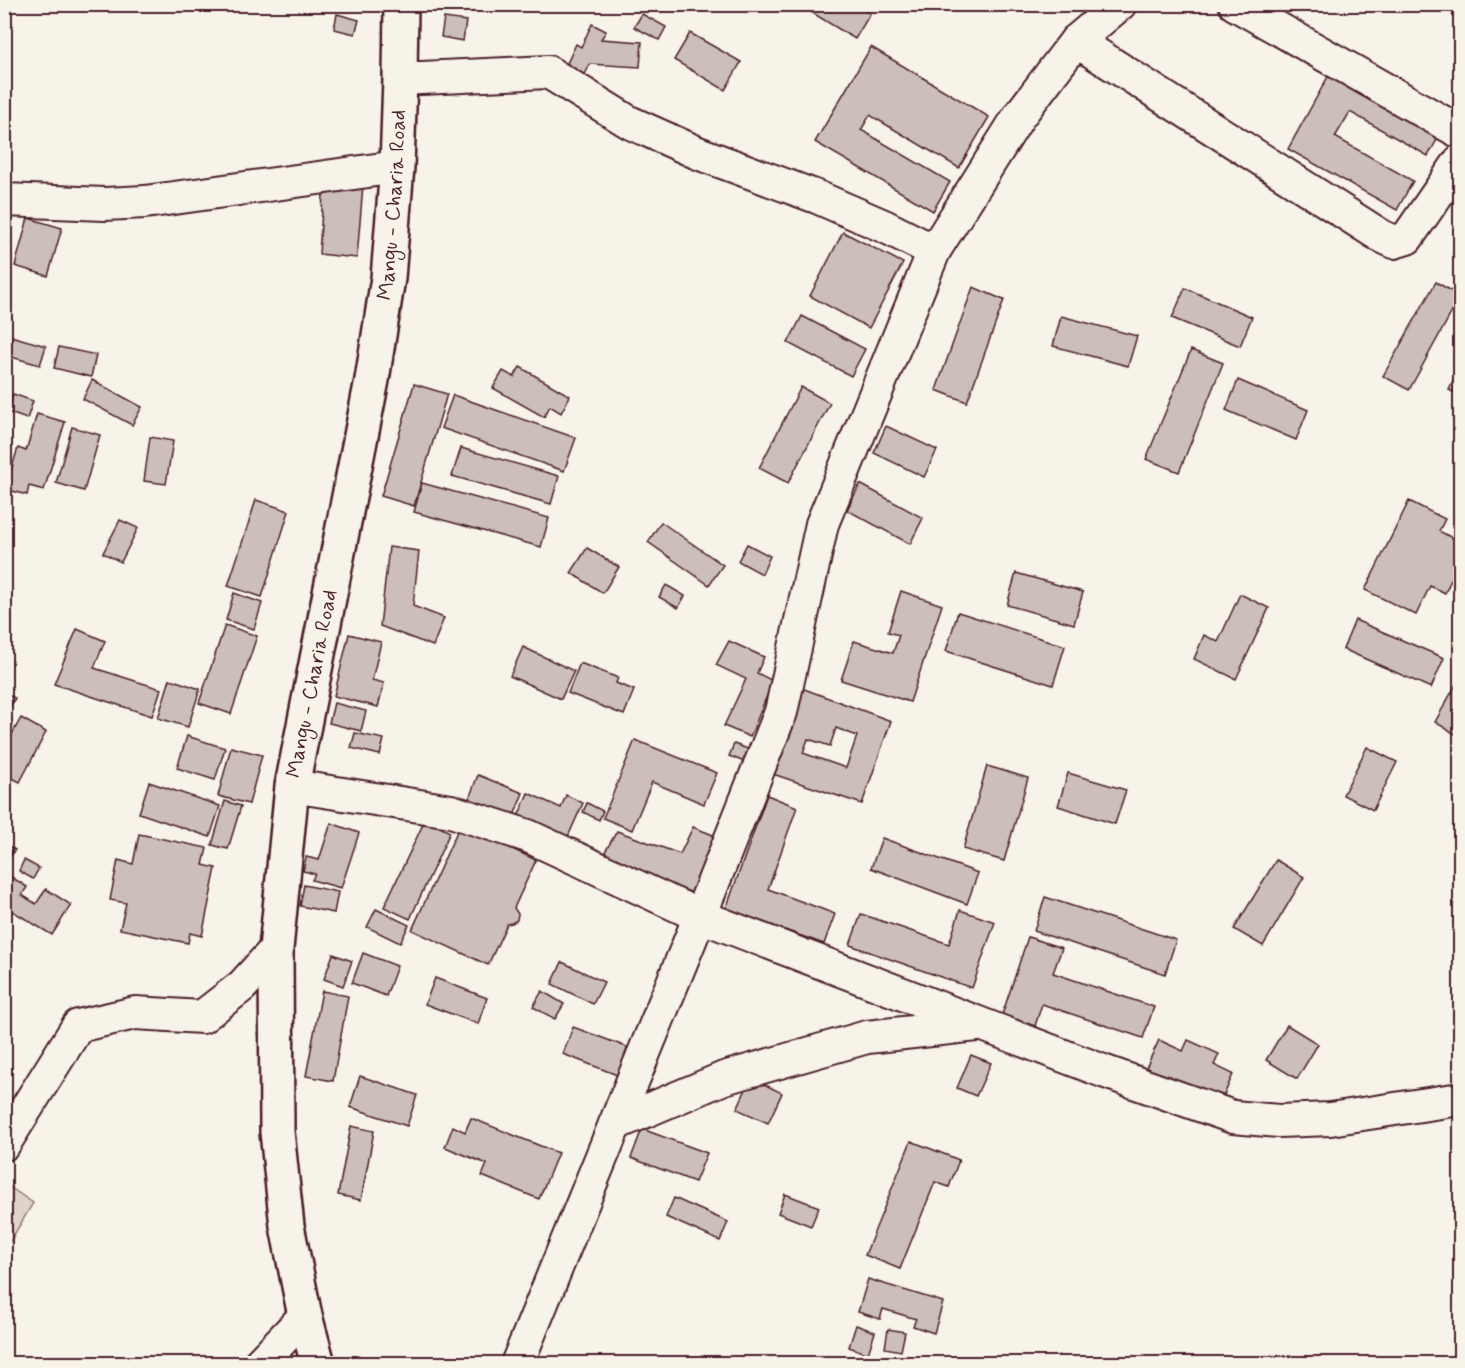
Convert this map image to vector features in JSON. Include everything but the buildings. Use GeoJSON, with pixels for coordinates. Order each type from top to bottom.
{"type":"FeatureCollection","features":[{"type":"Feature","properties":{"kind":"street","name":"Mangu - Charia Road"},"geometry":{"type":"LineString","coordinates":[[318,1364],[305,1317],[286,1226],[277,1132],[276,949],[292,786],[372,380],[388,278],[396,166],[401,4]]}},
{"type":"Feature","properties":{"kind":"street"},"geometry":{"type":"LineString","coordinates":[[517,1364],[781,712],[822,524],[934,251],[1019,116],[1076,41],[1120,4]]}},
{"type":"Feature","properties":{"kind":"street"},"geometry":{"type":"LineString","coordinates":[[1235,4],[1461,132]]}},
{"type":"Feature","properties":{"kind":"street"},"geometry":{"type":"LineString","coordinates":[[1076,41],[1381,236],[1394,242],[1407,238],[1461,161]]}},
{"type":"Feature","properties":{"kind":"street"},"geometry":{"type":"LineString","coordinates":[[400,79],[548,72],[629,122],[698,153],[817,197],[934,251]]}},
{"type":"Feature","properties":{"kind":"street"},"geometry":{"type":"LineString","coordinates":[[4,200],[105,204],[145,202],[396,166]]}},
{"type":"Feature","properties":{"kind":"street"},"geometry":{"type":"LineString","coordinates":[[292,786],[451,811],[528,836],[700,916],[981,1025],[1233,1117],[1279,1121],[1330,1119],[1461,1099]]}},
{"type":"Feature","properties":{"kind":"street"},"geometry":{"type":"LineString","coordinates":[[4,1144],[78,1026],[135,1013],[202,1017],[242,986],[276,949]]}},
{"type":"Feature","properties":{"kind":"street"},"geometry":{"type":"LineString","coordinates":[[615,1124],[724,1078],[867,1037],[981,1025]]}},
{"type":"Feature","properties":{"kind":"street"},"geometry":{"type":"LineString","coordinates":[[259,1364],[305,1317]]}},
{"type":"Feature","properties":{"kind":"shaded area"},"geometry":{"type":"Polygon","coordinates":[[[5,1184],[33,1203],[5,1250],[5,1184]]]}}]}
